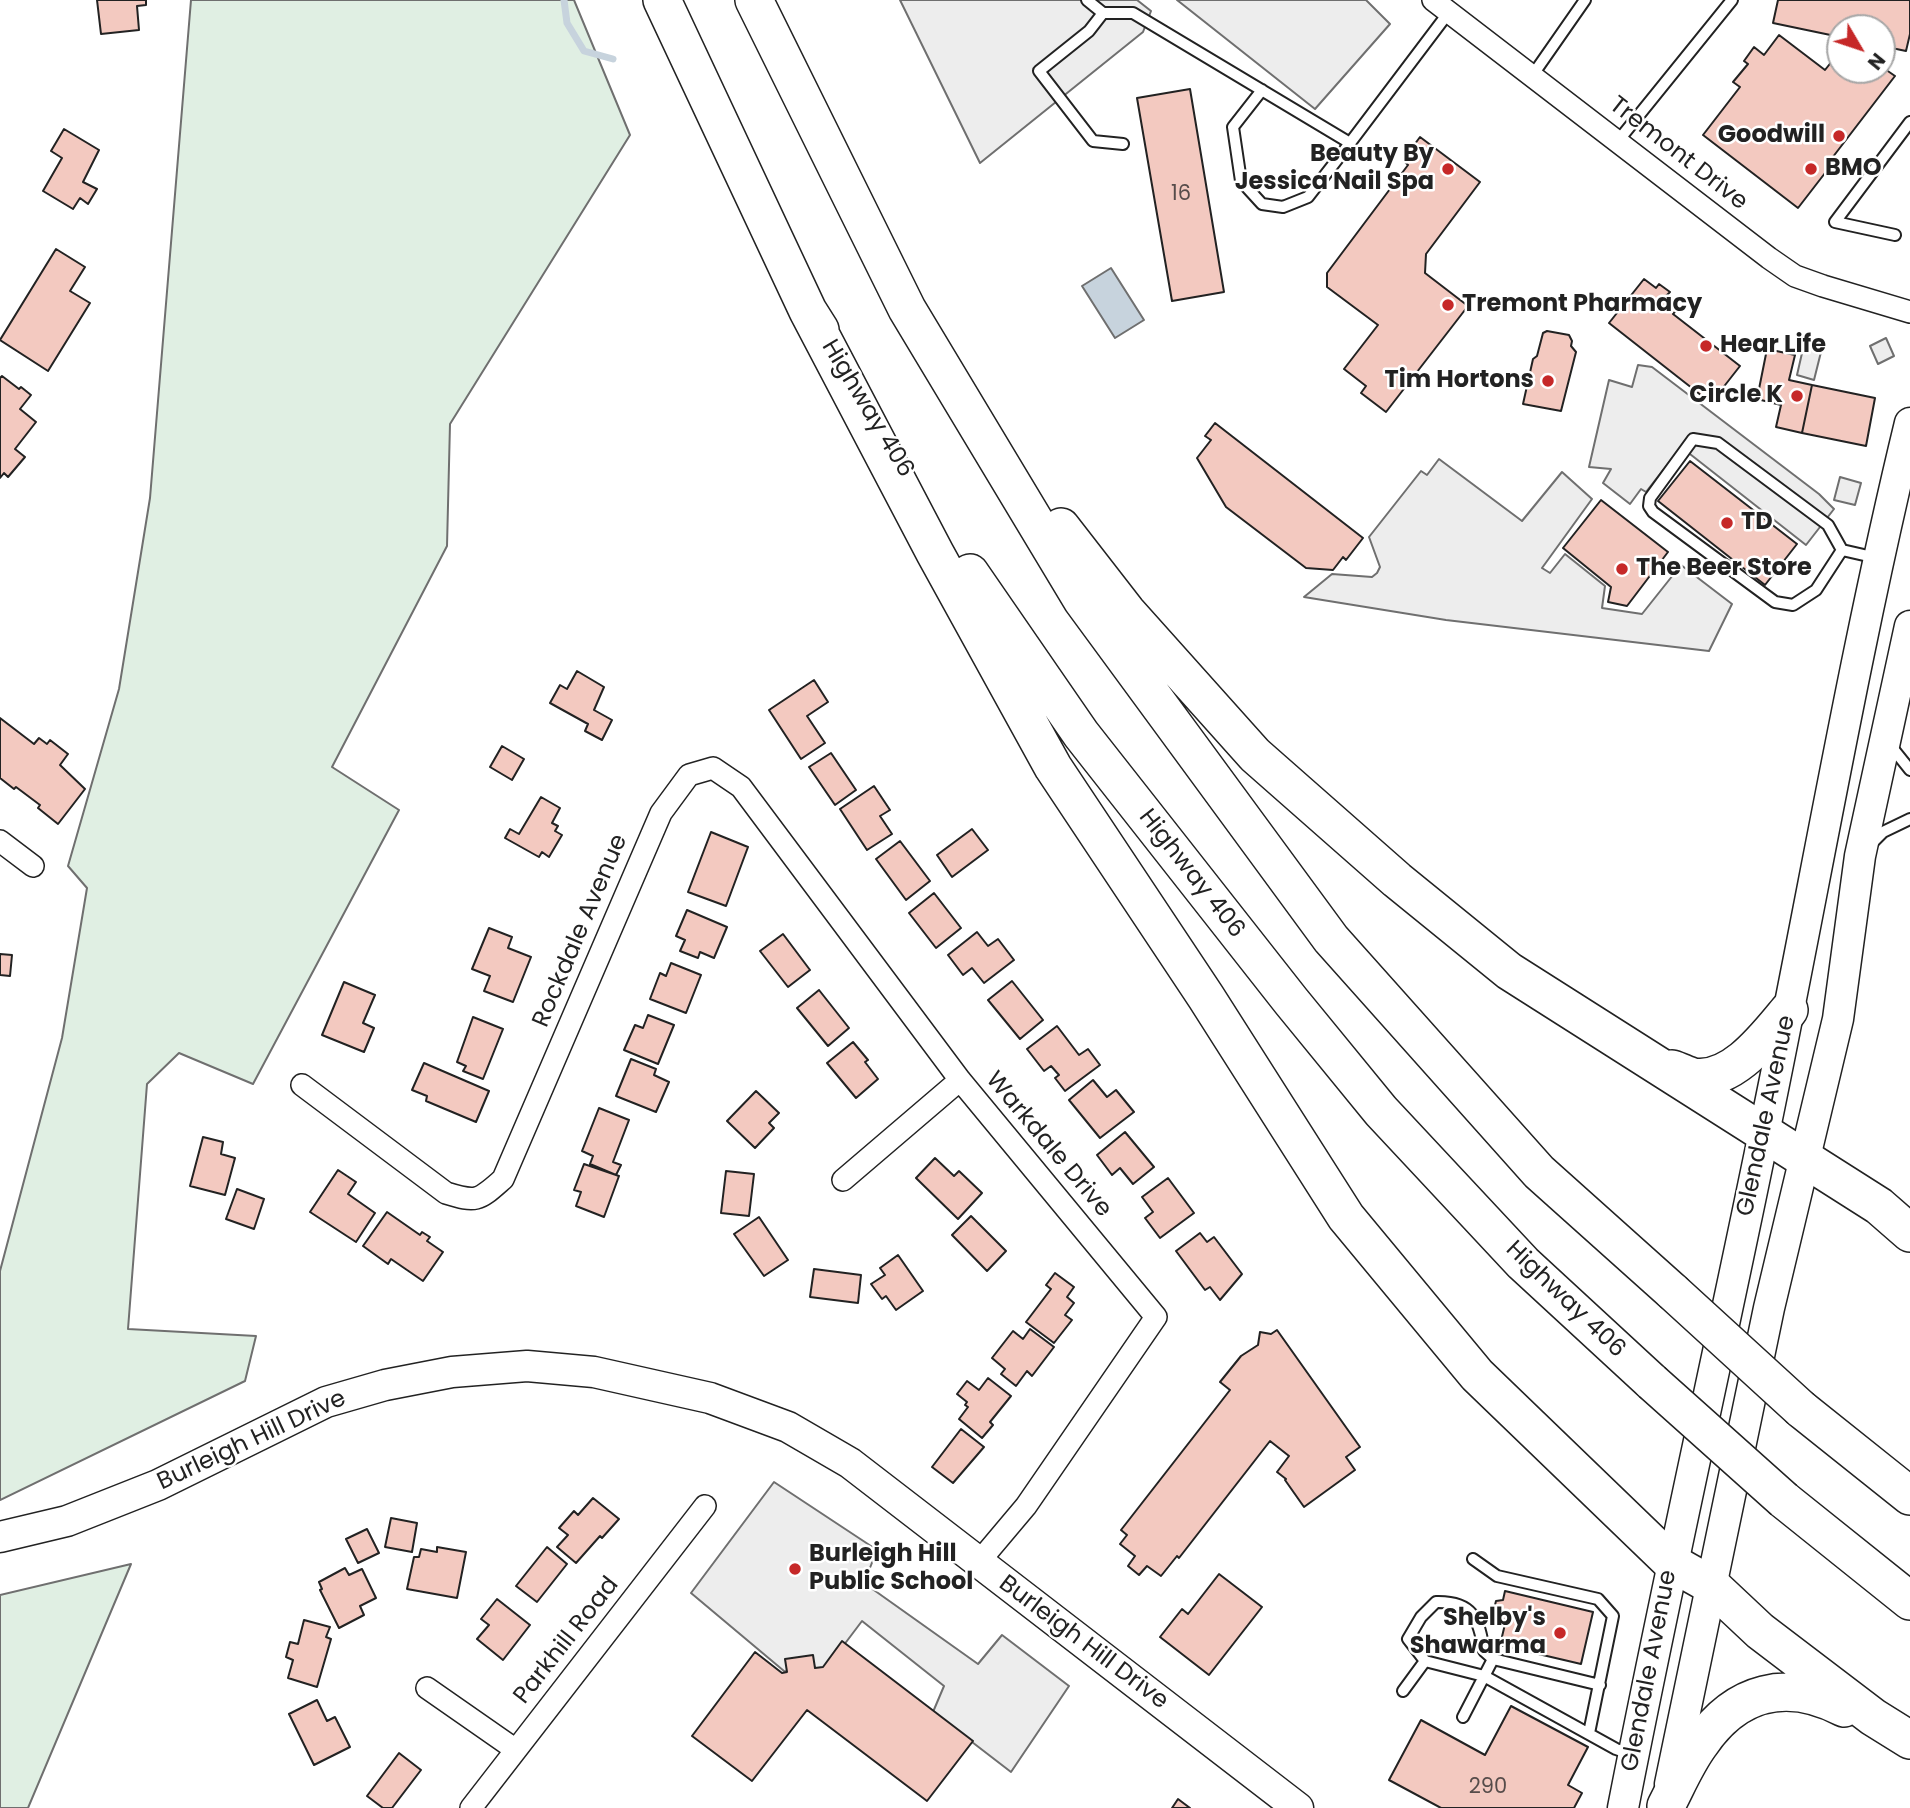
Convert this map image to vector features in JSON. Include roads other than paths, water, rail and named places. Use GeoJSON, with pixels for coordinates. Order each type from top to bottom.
{"type":"FeatureCollection","features":[{"type":"Feature","properties":{"kind":"highway","name":"Highway 406"},"geometry":{"type":"LineString","coordinates":[[662,0],[808,311],[933,519],[1081,734],[1197,883],[1381,1111],[1523,1263],[1784,1500],[1910,1601]]}},
{"type":"Feature","properties":{"kind":"highway"},"geometry":{"type":"LineString","coordinates":[[754,0],[907,309],[1082,600],[1331,939],[1539,1172],[1801,1409],[1910,1496]]}},
{"type":"Feature","properties":{"kind":"highway"},"geometry":{"type":"LineString","coordinates":[[907,309],[1047,508],[1127,612],[1255,755],[1397,880],[1509,971],[1879,1206],[1910,1233]]}},
{"type":"Feature","properties":{"kind":"highway"},"geometry":{"type":"LineString","coordinates":[[808,311],[935,553],[1053,767],[1206,997],[1346,1217],[1476,1375],[1672,1563],[1711,1585],[1760,1631],[1873,1717],[1910,1741]]}},
{"type":"Feature","properties":{"kind":"highway"},"geometry":{"type":"LineString","coordinates":[[1651,1062],[1694,1077],[1737,1066],[1789,1010]]}},
{"type":"Feature","properties":{"kind":"highway"},"geometry":{"type":"LineString","coordinates":[[1666,1807],[1699,1744],[1723,1716],[1770,1692],[1794,1691],[1827,1699],[1910,1741]]}},
{"type":"Feature","properties":{"kind":"main road","name":"Glendale Avenue"},"geometry":{"type":"LineString","coordinates":[[1623,1808],[1672,1563],[1764,1133],[1879,558],[1910,423]]}},
{"type":"Feature","properties":{"kind":"main road","name":"Glendale Avenue"},"geometry":{"type":"LineString","coordinates":[[1666,1807],[1769,1308],[1838,1019],[1860,856],[1910,626]]}},
{"type":"Feature","properties":{"kind":"main road","name":"Burleigh Hill Drive"},"geometry":{"type":"LineString","coordinates":[[0,1537],[67,1521],[158,1485],[326,1402],[385,1385],[452,1372],[527,1366],[594,1373],[710,1398],[788,1427],[850,1463],[1298,1808]]}},
{"type":"Feature","properties":{"kind":"street","name":"Tremont Drive"},"geometry":{"type":"LineString","coordinates":[[1441,6],[1795,276],[1910,312]]}},
{"type":"Feature","properties":{"kind":"street","name":"Warkdale Drive"},"geometry":{"type":"LineString","coordinates":[[713,768],[741,787],[960,1080],[1156,1317],[1026,1506],[978,1563]]}},
{"type":"Feature","properties":{"kind":"street","name":"Rockdale Avenue"},"geometry":{"type":"LineString","coordinates":[[302,1084],[446,1193],[471,1201],[485,1195],[503,1179],[661,813],[689,775],[713,768]]}},
{"type":"Feature","properties":{"kind":"street"},"geometry":{"type":"LineString","coordinates":[[0,841],[33,866]]}},
{"type":"Feature","properties":{"kind":"street"},"geometry":{"type":"LineString","coordinates":[[843,1180],[960,1080]]}},
{"type":"Feature","properties":{"kind":"street","name":"Parkhill Road"},"geometry":{"type":"LineString","coordinates":[[471,1808],[705,1506]]}},
{"type":"Feature","properties":{"kind":"street"},"geometry":{"type":"LineString","coordinates":[[427,1688],[516,1750]]}},
{"type":"Feature","properties":{"kind":"lane"},"geometry":{"type":"LineString","coordinates":[[1087,0],[1104,13],[1133,13],[1349,143]]}},
{"type":"Feature","properties":{"kind":"lane"},"geometry":{"type":"LineString","coordinates":[[1532,76],[1585,0]]}},
{"type":"Feature","properties":{"kind":"lane"},"geometry":{"type":"LineString","coordinates":[[1618,141],[1731,0]]}},
{"type":"Feature","properties":{"kind":"lane"},"geometry":{"type":"LineString","coordinates":[[1262,90],[1233,127],[1241,181],[1262,204],[1283,207],[1308,197],[1349,143],[1441,6]]}},
{"type":"Feature","properties":{"kind":"lane"},"geometry":{"type":"LineString","coordinates":[[1104,13],[1089,31],[1039,71],[1093,141],[1123,144]]}},
{"type":"Feature","properties":{"kind":"lane"},"geometry":{"type":"LineString","coordinates":[[1895,235],[1835,222],[1910,122]]}},
{"type":"Feature","properties":{"kind":"lane"},"geometry":{"type":"LineString","coordinates":[[1842,550],[1816,590],[1793,605],[1775,602],[1653,512],[1649,506],[1650,498],[1693,439],[1718,443],[1828,524],[1842,550],[1879,558]]}},
{"type":"Feature","properties":{"kind":"lane"},"geometry":{"type":"LineString","coordinates":[[1885,738],[1910,771]]}},
{"type":"Feature","properties":{"kind":"lane"},"geometry":{"type":"LineString","coordinates":[[1860,856],[1883,832],[1910,819]]}},
{"type":"Feature","properties":{"kind":"lane"},"geometry":{"type":"LineString","coordinates":[[1473,1559],[1497,1576],[1598,1599],[1613,1616],[1589,1732]]}},
{"type":"Feature","properties":{"kind":"lane"},"geometry":{"type":"LineString","coordinates":[[1600,1685],[1493,1659],[1484,1651],[1480,1628],[1473,1612],[1452,1602],[1436,1602],[1421,1617],[1408,1639],[1425,1661],[1484,1676],[1616,1749],[1633,1755]]}},
{"type":"Feature","properties":{"kind":"lane"},"geometry":{"type":"LineString","coordinates":[[1463,1717],[1493,1659]]}},
{"type":"Feature","properties":{"kind":"lane"},"geometry":{"type":"LineString","coordinates":[[1403,1691],[1425,1661]]}},
{"type":"Feature","properties":{"kind":"waterway"},"geometry":{"type":"LineString","coordinates":[[564,0],[567,23],[584,51],[613,59]]}},
{"type":"Feature","properties":{"kind":"place","name":"Goodwill"},"geometry":{"type":"Point","coordinates":[1839,136]}},
{"type":"Feature","properties":{"kind":"place","name":"Beauty By Jessica Nail Spa"},"geometry":{"type":"Point","coordinates":[1448,169]}},
{"type":"Feature","properties":{"kind":"place","name":"BMO"},"geometry":{"type":"Point","coordinates":[1811,169]}},
{"type":"Feature","properties":{"kind":"place","name":"Tremont Pharmacy"},"geometry":{"type":"Point","coordinates":[1448,305]}},
{"type":"Feature","properties":{"kind":"place","name":"Hear Life"},"geometry":{"type":"Point","coordinates":[1706,346]}},
{"type":"Feature","properties":{"kind":"place","name":"Tim Hortons"},"geometry":{"type":"Point","coordinates":[1548,381]}},
{"type":"Feature","properties":{"kind":"place","name":"Circle K"},"geometry":{"type":"Point","coordinates":[1797,396]}},
{"type":"Feature","properties":{"kind":"place","name":"TD"},"geometry":{"type":"Point","coordinates":[1727,523]}},
{"type":"Feature","properties":{"kind":"place","name":"The Beer Store"},"geometry":{"type":"Point","coordinates":[1622,569]}},
{"type":"Feature","properties":{"kind":"place","name":"Burleigh Hill Public School"},"geometry":{"type":"Point","coordinates":[795,1569]}},
{"type":"Feature","properties":{"kind":"place","name":"Shelby's Shawarma"},"geometry":{"type":"Point","coordinates":[1560,1633]}}]}
